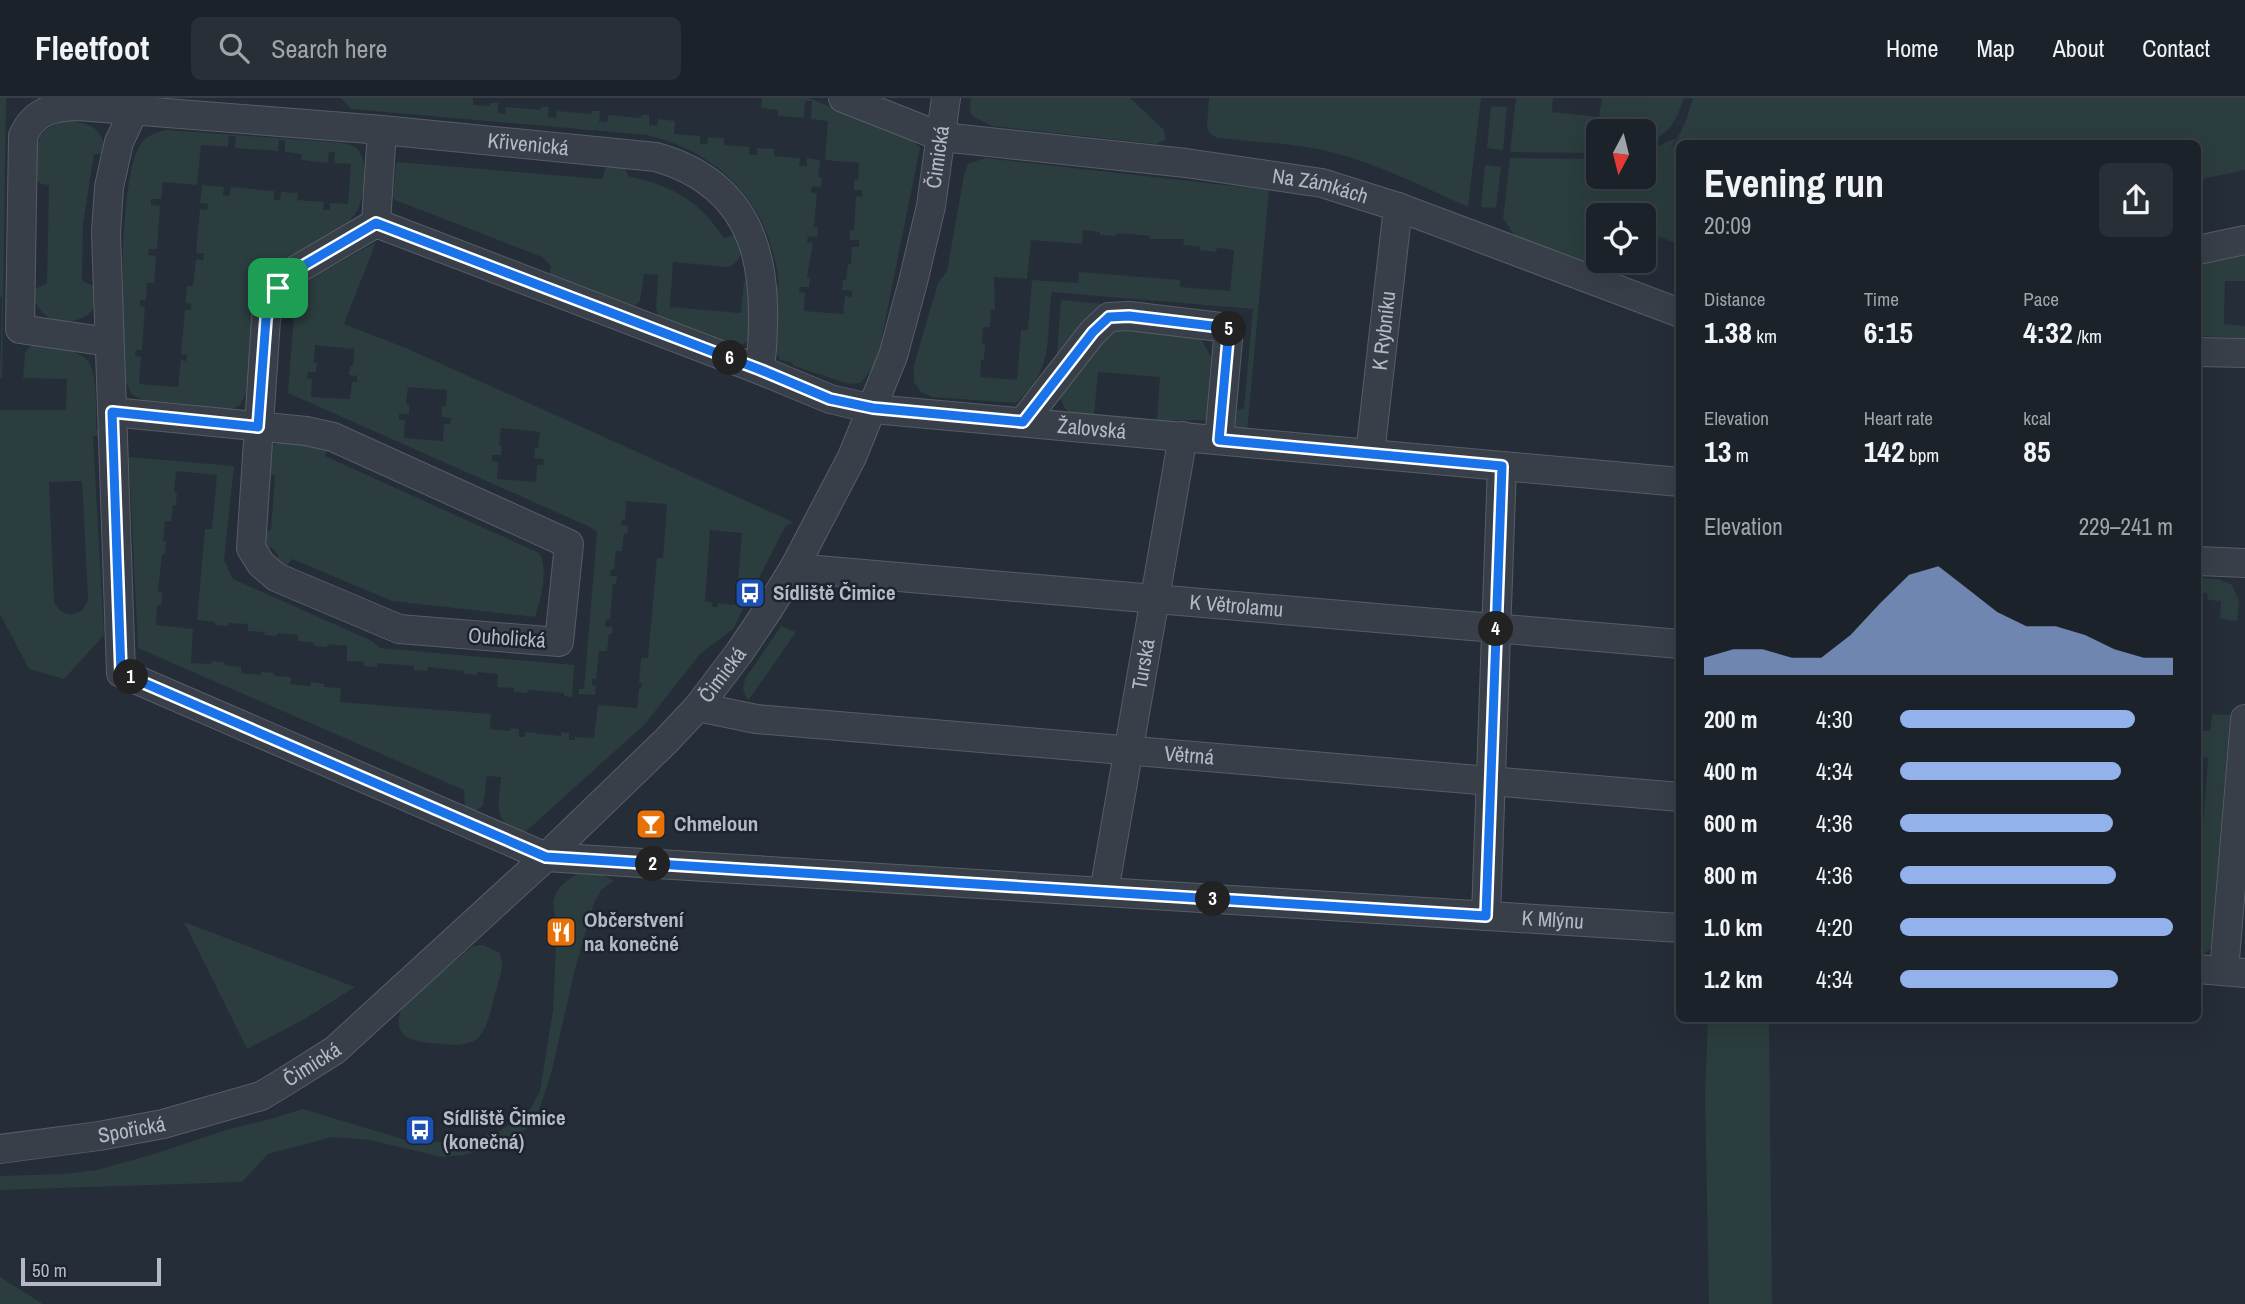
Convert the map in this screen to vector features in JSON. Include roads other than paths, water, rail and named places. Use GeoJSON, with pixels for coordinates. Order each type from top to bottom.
{"type":"FeatureCollection","features":[{"type":"Feature","properties":{"kind":"street","name":"Na Zámkách"},"geometry":{"type":"LineString","coordinates":[[843,98],[942,137],[1186,163],[1322,183],[1398,206],[1676,311]]}},
{"type":"Feature","properties":{"kind":"street","name":"Čimická"},"geometry":{"type":"LineString","coordinates":[[261,1096],[335,1050],[546,857],[666,741],[698,706],[739,653],[794,568],[852,457],[893,356],[931,206],[946,98]]}},
{"type":"Feature","properties":{"kind":"street","name":"Křivenická"},"geometry":{"type":"LineString","coordinates":[[110,342],[19,329],[23,136],[38,114],[49,109],[138,105],[656,156],[691,170],[723,193],[746,226],[755,245],[764,304],[761,370]]}},
{"type":"Feature","properties":{"kind":"street"},"geometry":{"type":"LineString","coordinates":[[138,105],[120,142],[109,187],[106,233],[121,673],[546,857]]}},
{"type":"Feature","properties":{"kind":"street"},"geometry":{"type":"LineString","coordinates":[[112,412],[258,427],[266,319],[272,297],[284,277],[376,223],[382,130]]}},
{"type":"Feature","properties":{"kind":"street","name":"K Rybníku"},"geometry":{"type":"LineString","coordinates":[[1370,454],[1398,206]]}},
{"type":"Feature","properties":{"kind":"street","name":"Žalovská"},"geometry":{"type":"LineString","coordinates":[[376,223],[830,399],[873,408],[1676,482]]}},
{"type":"Feature","properties":{"kind":"street"},"geometry":{"type":"LineString","coordinates":[[2201,249],[2245,240]]}},
{"type":"Feature","properties":{"kind":"street"},"geometry":{"type":"LineString","coordinates":[[1023,422],[1093,332],[1109,317],[1129,316],[1229,328],[1219,440]]}},
{"type":"Feature","properties":{"kind":"street"},"geometry":{"type":"LineString","coordinates":[[2201,352],[2245,354]]}},
{"type":"Feature","properties":{"kind":"street","name":"Ouholická"},"geometry":{"type":"LineString","coordinates":[[258,427],[306,430],[333,437],[569,544],[559,642],[399,629],[276,577],[261,564],[251,548],[258,427]]}},
{"type":"Feature","properties":{"kind":"street","name":"Turská"},"geometry":{"type":"LineString","coordinates":[[1104,892],[1183,436]]}},
{"type":"Feature","properties":{"kind":"street"},"geometry":{"type":"LineString","coordinates":[[1486,916],[1502,466]]}},
{"type":"Feature","properties":{"kind":"street"},"geometry":{"type":"LineString","coordinates":[[2201,561],[2245,563]]}},
{"type":"Feature","properties":{"kind":"street","name":"K Větrolamu"},"geometry":{"type":"LineString","coordinates":[[794,568],[1676,644]]}},
{"type":"Feature","properties":{"kind":"street","name":"Větrná"},"geometry":{"type":"LineString","coordinates":[[698,706],[756,719],[1676,797]]}},
{"type":"Feature","properties":{"kind":"street"},"geometry":{"type":"LineString","coordinates":[[2222,971],[2245,719]]}},
{"type":"Feature","properties":{"kind":"street","name":"K Mlýnu"},"geometry":{"type":"LineString","coordinates":[[546,857],[1676,928]]}},
{"type":"Feature","properties":{"kind":"street","name":"Spořická"},"geometry":{"type":"LineString","coordinates":[[0,1149],[99,1136],[163,1124],[261,1096]]}},
{"type":"Feature","properties":{"kind":"place","name":"Sídliště Čimice"},"geometry":{"type":"Point","coordinates":[750,593]}},
{"type":"Feature","properties":{"kind":"place","name":"Chmeloun"},"geometry":{"type":"Point","coordinates":[651,824]}},
{"type":"Feature","properties":{"kind":"place","name":"Občerstvení na konečné"},"geometry":{"type":"Point","coordinates":[561,932]}},
{"type":"Feature","properties":{"kind":"place","name":"Sídliště Čimice (konečná)"},"geometry":{"type":"Point","coordinates":[420,1130]}}]}
